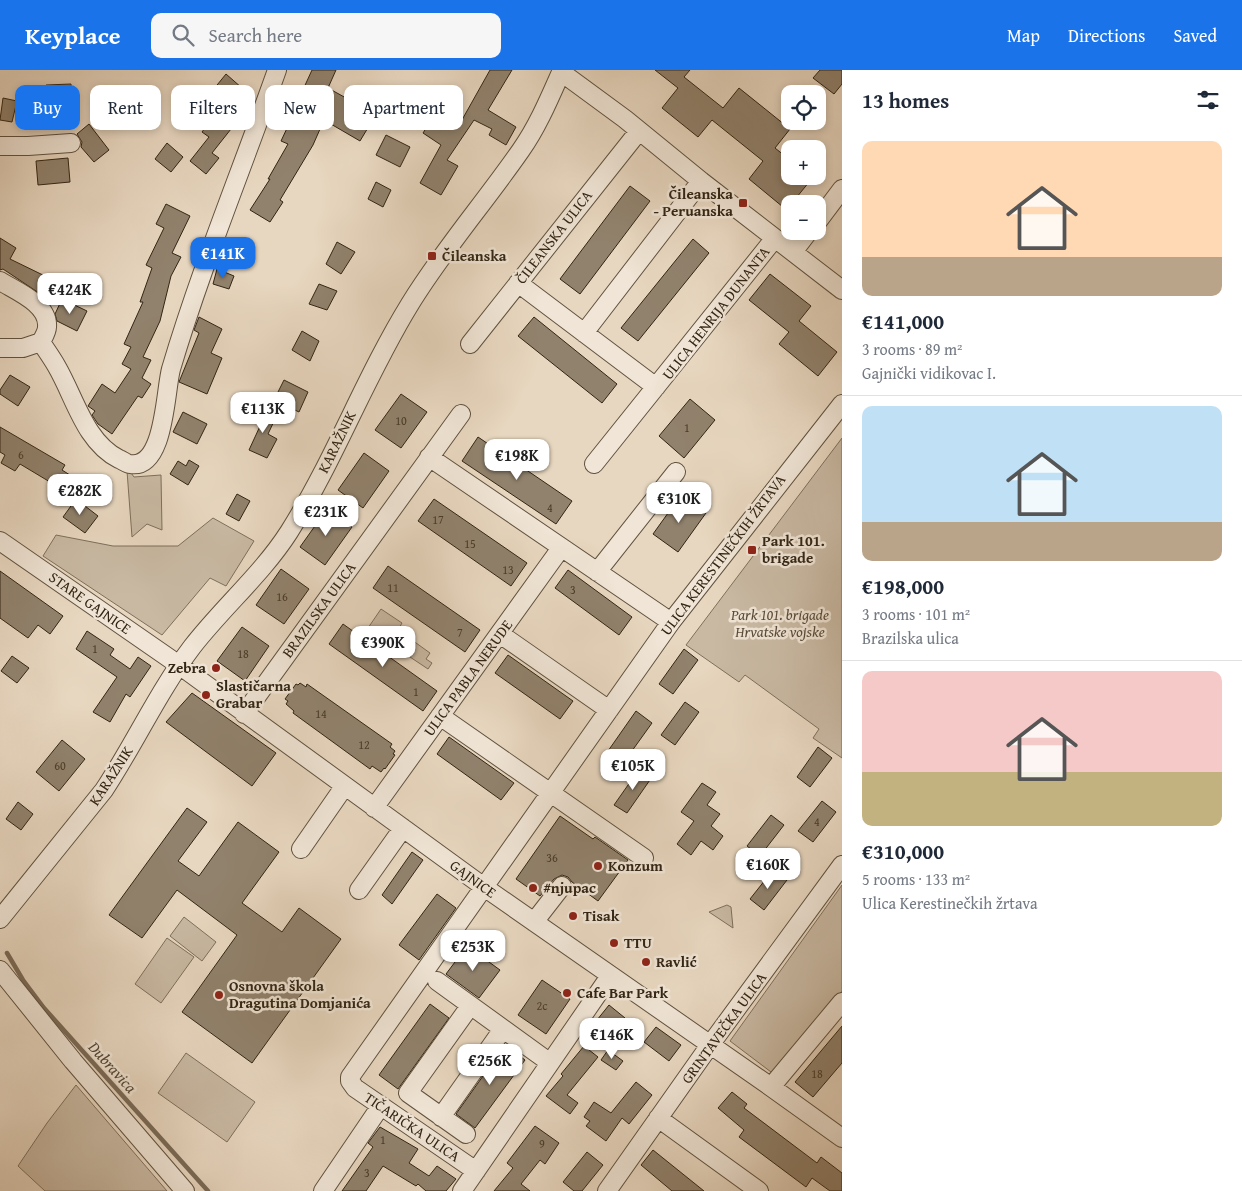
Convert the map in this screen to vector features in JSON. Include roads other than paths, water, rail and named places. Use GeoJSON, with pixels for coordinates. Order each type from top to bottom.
{"type":"FeatureCollection","features":[{"type":"Feature","properties":{"kind":"street"},"geometry":{"type":"LineString","coordinates":[[40,342],[57,367],[85,425],[103,448],[130,464],[141,462],[152,454],[158,441],[170,374],[185,323],[277,70]]}},
{"type":"Feature","properties":{"kind":"street"},"geometry":{"type":"LineString","coordinates":[[562,71],[842,290]]}},
{"type":"Feature","properties":{"kind":"street","name":"KARAŽNIK"},"geometry":{"type":"LineString","coordinates":[[0,919],[104,790],[167,683],[196,642],[261,568],[287,534],[315,487],[379,357],[410,303],[522,149],[543,113],[562,71]]}},
{"type":"Feature","properties":{"kind":"street","name":"ČILEANSKA ULICA"},"geometry":{"type":"LineString","coordinates":[[470,344],[639,131]]}},
{"type":"Feature","properties":{"kind":"street"},"geometry":{"type":"LineString","coordinates":[[0,146],[71,143]]}},
{"type":"Feature","properties":{"kind":"street"},"geometry":{"type":"LineString","coordinates":[[584,333],[701,181]]}},
{"type":"Feature","properties":{"kind":"street"},"geometry":{"type":"LineString","coordinates":[[826,210],[842,189]]}},
{"type":"Feature","properties":{"kind":"street","name":"ULICA HENRIJA DUNANTA"},"geometry":{"type":"LineString","coordinates":[[594,464],[775,238]]}},
{"type":"Feature","properties":{"kind":"street"},"geometry":{"type":"LineString","coordinates":[[794,252],[803,240]]}},
{"type":"Feature","properties":{"kind":"street"},"geometry":{"type":"LineString","coordinates":[[0,281],[36,304],[46,314],[48,328],[40,342],[23,348],[0,348]]}},
{"type":"Feature","properties":{"kind":"street","name":"ULICA HENRIJA DUNANTA"},"geometry":{"type":"LineString","coordinates":[[518,283],[656,387]]}},
{"type":"Feature","properties":{"kind":"street","name":"ULICA KERESTINEČKIH ŽRTAVA"},"geometry":{"type":"LineString","coordinates":[[350,1081],[352,1072],[671,622],[842,404]]}},
{"type":"Feature","properties":{"kind":"street","name":"BRAZILSKA ULICA"},"geometry":{"type":"LineString","coordinates":[[244,714],[461,414]]}},
{"type":"Feature","properties":{"kind":"street"},"geometry":{"type":"LineString","coordinates":[[429,457],[671,622]]}},
{"type":"Feature","properties":{"kind":"street"},"geometry":{"type":"LineString","coordinates":[[597,572],[676,472]]}},
{"type":"Feature","properties":{"kind":"street","name":"STARE GAJNICE"},"geometry":{"type":"LineString","coordinates":[[0,541],[179,666]]}},
{"type":"Feature","properties":{"kind":"street","name":"ULICA PABLA NERUDE"},"geometry":{"type":"LineString","coordinates":[[374,808],[561,548]]}},
{"type":"Feature","properties":{"kind":"street"},"geometry":{"type":"LineString","coordinates":[[500,634],[609,710]]}},
{"type":"Feature","properties":{"kind":"street","name":"GAJNICE"},"geometry":{"type":"LineString","coordinates":[[179,666],[344,787],[610,976],[771,1087],[839,1130]]}},
{"type":"Feature","properties":{"kind":"street"},"geometry":{"type":"LineString","coordinates":[[440,716],[644,858]]}},
{"type":"Feature","properties":{"kind":"street"},"geometry":{"type":"LineString","coordinates":[[302,849],[344,787]]}},
{"type":"Feature","properties":{"kind":"street"},"geometry":{"type":"LineString","coordinates":[[359,890],[403,828]]}},
{"type":"Feature","properties":{"kind":"street","name":"GRINTAVEČKA ULICA"},"geometry":{"type":"LineString","coordinates":[[607,1191],[710,1045],[842,865]]}},
{"type":"Feature","properties":{"kind":"street"},"geometry":{"type":"LineString","coordinates":[[534,922],[562,886]]}},
{"type":"Feature","properties":{"kind":"street"},"geometry":{"type":"LineString","coordinates":[[0,970],[73,1061],[185,1191]]}},
{"type":"Feature","properties":{"kind":"street"},"geometry":{"type":"LineString","coordinates":[[462,1191],[610,976]]}},
{"type":"Feature","properties":{"kind":"street"},"geometry":{"type":"LineString","coordinates":[[437,981],[550,1062]]}},
{"type":"Feature","properties":{"kind":"street"},"geometry":{"type":"LineString","coordinates":[[771,1087],[842,1002]]}},
{"type":"Feature","properties":{"kind":"street"},"geometry":{"type":"LineString","coordinates":[[466,1134],[408,1093],[470,1006]]}},
{"type":"Feature","properties":{"kind":"street"},"geometry":{"type":"LineString","coordinates":[[441,1117],[503,1028]]}},
{"type":"Feature","properties":{"kind":"street","name":"TIČARIČKA ULICA"},"geometry":{"type":"LineString","coordinates":[[350,1081],[352,1085],[380,1107],[476,1170]]}},
{"type":"Feature","properties":{"kind":"street"},"geometry":{"type":"LineString","coordinates":[[323,1191],[380,1107]]}},
{"type":"Feature","properties":{"kind":"street"},"geometry":{"type":"LineString","coordinates":[[658,1118],[759,1191]]}},
{"type":"Feature","properties":{"kind":"waterway","name":"Dubravica"},"geometry":{"type":"LineString","coordinates":[[7,953],[23,980],[44,1008],[208,1191]]}},
{"type":"Feature","properties":{"kind":"place","name":"Čileanska - Peruanska"},"geometry":{"type":"Point","coordinates":[743,203]}},
{"type":"Feature","properties":{"kind":"place","name":"Čileanska"},"geometry":{"type":"Point","coordinates":[432,256]}},
{"type":"Feature","properties":{"kind":"place","name":"Park 101. brigade"},"geometry":{"type":"Point","coordinates":[752,550]}},
{"type":"Feature","properties":{"kind":"place","name":"Zebra"},"geometry":{"type":"Point","coordinates":[216,668]}},
{"type":"Feature","properties":{"kind":"place","name":"Slastičarna Grabar"},"geometry":{"type":"Point","coordinates":[206,695]}},
{"type":"Feature","properties":{"kind":"place","name":"Konzum"},"geometry":{"type":"Point","coordinates":[598,866]}},
{"type":"Feature","properties":{"kind":"place","name":"#njupac"},"geometry":{"type":"Point","coordinates":[533,888]}},
{"type":"Feature","properties":{"kind":"place","name":"Tisak"},"geometry":{"type":"Point","coordinates":[573,916]}},
{"type":"Feature","properties":{"kind":"place","name":"TTU"},"geometry":{"type":"Point","coordinates":[614,943]}},
{"type":"Feature","properties":{"kind":"place","name":"Ravlić"},"geometry":{"type":"Point","coordinates":[646,962]}},
{"type":"Feature","properties":{"kind":"place","name":"Cafe Bar Park"},"geometry":{"type":"Point","coordinates":[567,993]}},
{"type":"Feature","properties":{"kind":"place","name":"Osnovna škola Dragutina Domjanića"},"geometry":{"type":"Point","coordinates":[219,995]}},
{"type":"Feature","properties":{"kind":"park label","name":"Park 101. brigade Hrvatske vojske"},"geometry":{"type":"Point","coordinates":[780,624]}}]}
